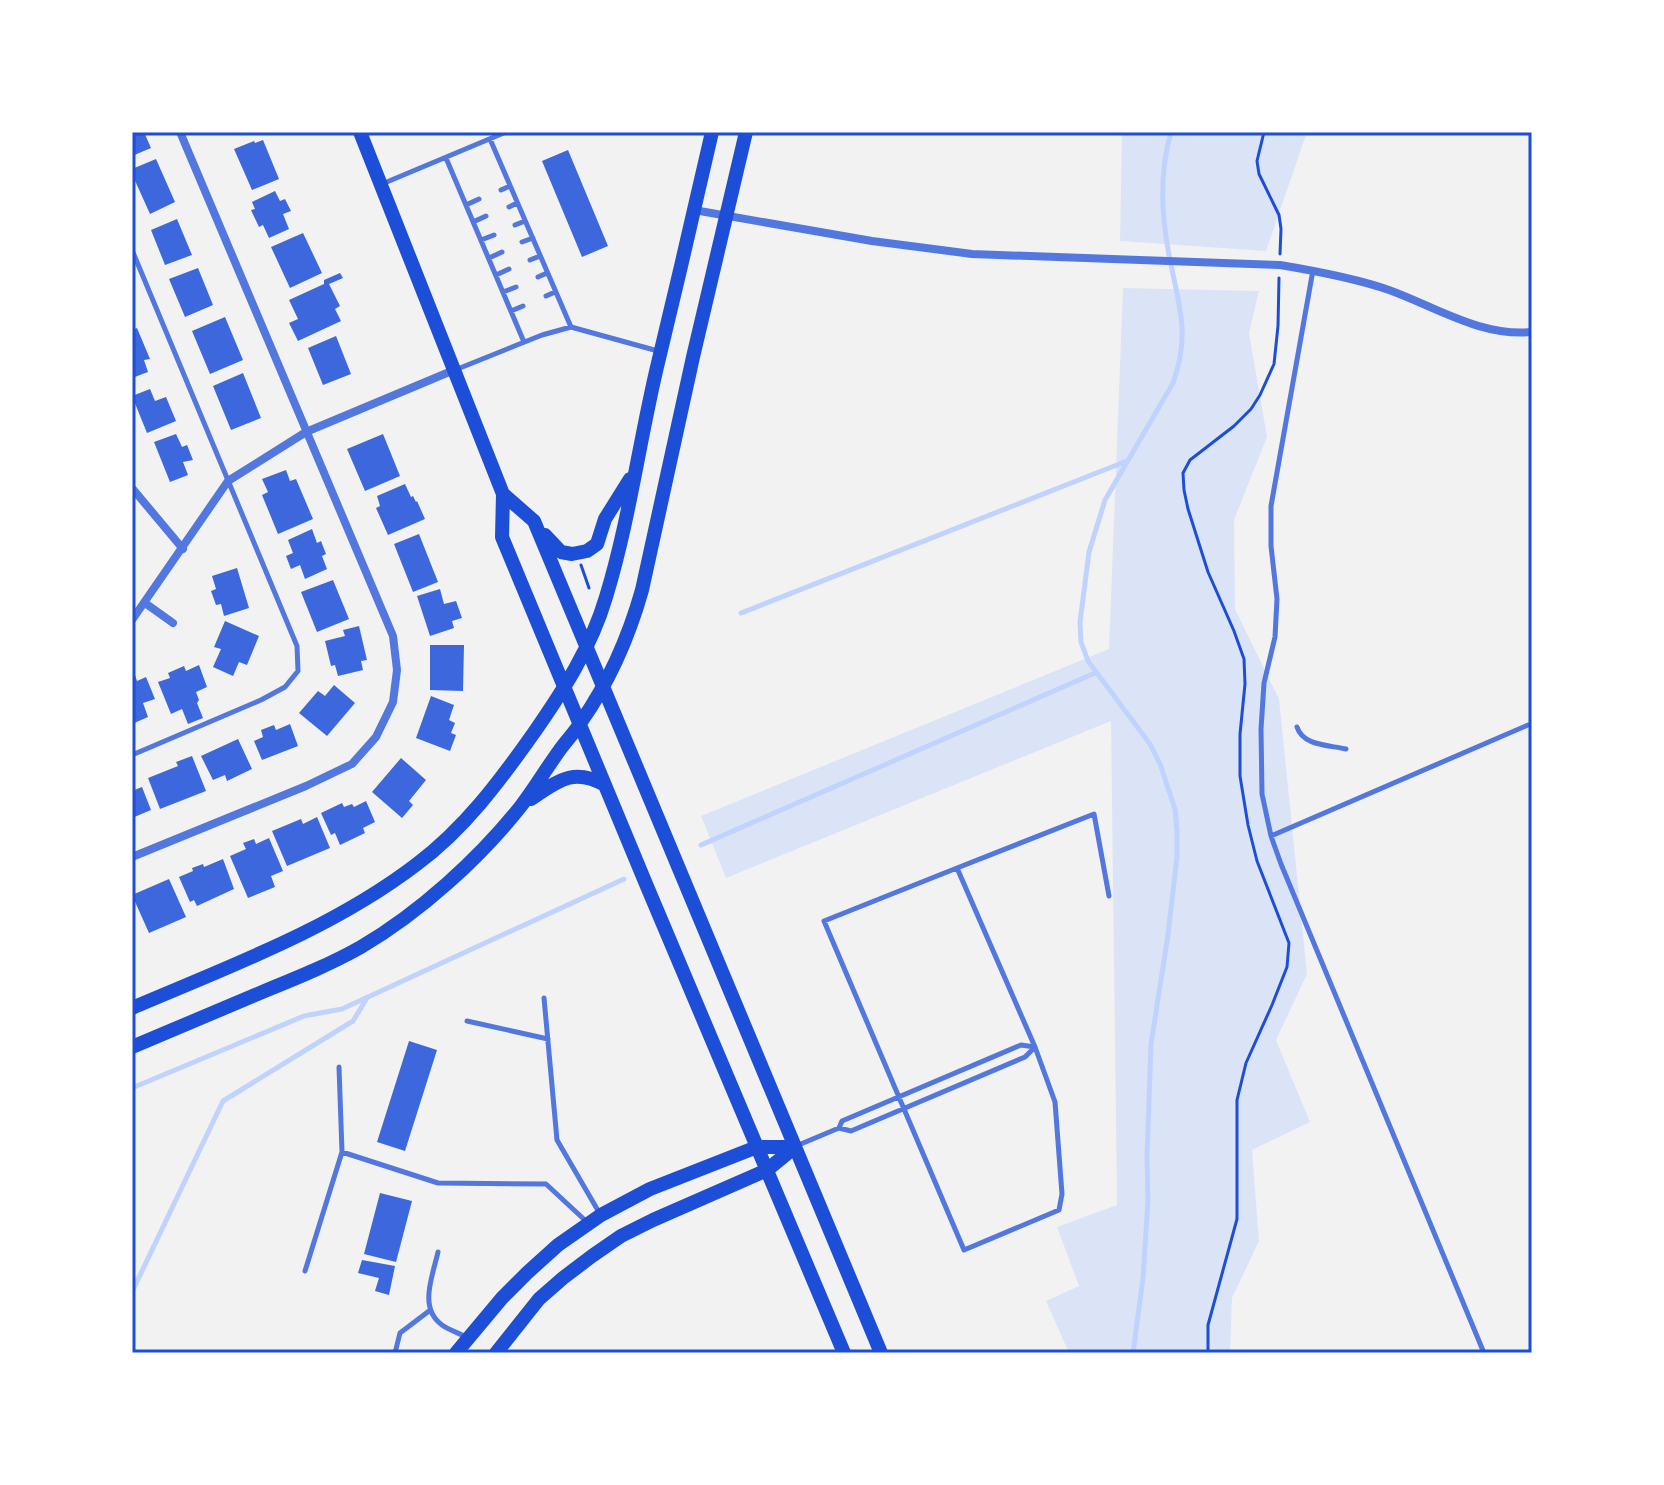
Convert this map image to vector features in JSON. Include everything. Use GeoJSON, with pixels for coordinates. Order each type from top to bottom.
{"type":"FeatureCollection","features":[{"type":"Feature","properties":{"kind":"main road"},"geometry":{"type":"LineString","coordinates":[[360,132],[503,494],[502,537],[844,1353]]}},
{"type":"Feature","properties":{"kind":"main road"},"geometry":{"type":"LineString","coordinates":[[132,1008],[298,937],[418,864],[468,817],[498,783],[565,688],[587,649],[606,599],[712,132]]}},
{"type":"Feature","properties":{"kind":"main road"},"geometry":{"type":"LineString","coordinates":[[132,1047],[324,966],[362,947],[392,927],[478,854],[520,807],[580,724],[603,688],[633,621],[642,590],[746,132]]}},
{"type":"Feature","properties":{"kind":"main road"},"geometry":{"type":"LineString","coordinates":[[503,494],[534,521],[561,552],[572,554],[587,551],[597,544],[605,519],[636,469]]}},
{"type":"Feature","properties":{"kind":"main road"},"geometry":{"type":"LineString","coordinates":[[534,521],[881,1353]]}},
{"type":"Feature","properties":{"kind":"main road"},"geometry":{"type":"LineString","coordinates":[[520,807],[558,781],[578,775],[591,777],[605,786]]}},
{"type":"Feature","properties":{"kind":"main road"},"geometry":{"type":"LineString","coordinates":[[456,1353],[527,1273],[558,1245],[595,1220],[650,1189],[757,1147],[795,1147]]}},
{"type":"Feature","properties":{"kind":"main road"},"geometry":{"type":"LineString","coordinates":[[496,1353],[539,1299],[621,1236],[767,1170],[795,1147]]}},
{"type":"Feature","properties":{"kind":"street"},"geometry":{"type":"LineString","coordinates":[[132,857],[352,764],[376,737],[393,702],[397,670],[393,636],[180,132]]}},
{"type":"Feature","properties":{"kind":"street"},"geometry":{"type":"LineString","coordinates":[[694,210],[872,241],[972,254],[1280,265],[1313,270],[1388,290],[1486,329],[1515,334],[1532,332]]}},
{"type":"Feature","properties":{"kind":"street"},"geometry":{"type":"LineString","coordinates":[[133,618],[228,481],[306,432],[454,370]]}},
{"type":"Feature","properties":{"kind":"street"},"geometry":{"type":"LineString","coordinates":[[132,488],[183,549]]}},
{"type":"Feature","properties":{"kind":"street"},"geometry":{"type":"LineString","coordinates":[[145,603],[173,623]]}},
{"type":"Feature","properties":{"kind":"lane"},"geometry":{"type":"LineString","coordinates":[[381,185],[506,132]]}},
{"type":"Feature","properties":{"kind":"lane"},"geometry":{"type":"LineString","coordinates":[[490,139],[571,327]]}},
{"type":"Feature","properties":{"kind":"lane"},"geometry":{"type":"LineString","coordinates":[[446,158],[524,342]]}},
{"type":"Feature","properties":{"kind":"lane"},"geometry":{"type":"LineString","coordinates":[[501,190],[510,186]]}},
{"type":"Feature","properties":{"kind":"lane"},"geometry":{"type":"LineString","coordinates":[[466,205],[479,199]]}},
{"type":"Feature","properties":{"kind":"lane"},"geometry":{"type":"LineString","coordinates":[[509,207],[517,203]]}},
{"type":"Feature","properties":{"kind":"lane"},"geometry":{"type":"LineString","coordinates":[[473,222],[486,216]]}},
{"type":"Feature","properties":{"kind":"lane"},"geometry":{"type":"LineString","coordinates":[[515,225],[525,221]]}},
{"type":"Feature","properties":{"kind":"lane"},"geometry":{"type":"LineString","coordinates":[[481,240],[494,235]]}},
{"type":"Feature","properties":{"kind":"lane"},"geometry":{"type":"LineString","coordinates":[[522,242],[533,238]]}},
{"type":"Feature","properties":{"kind":"lane"},"geometry":{"type":"LineString","coordinates":[[132,250],[297,646],[298,671],[285,687],[261,700],[132,755]]}},
{"type":"Feature","properties":{"kind":"lane"},"geometry":{"type":"LineString","coordinates":[[489,258],[502,252]]}},
{"type":"Feature","properties":{"kind":"lane"},"geometry":{"type":"LineString","coordinates":[[530,260],[540,256]]}},
{"type":"Feature","properties":{"kind":"lane"},"geometry":{"type":"LineString","coordinates":[[496,275],[509,269]]}},
{"type":"Feature","properties":{"kind":"lane"},"geometry":{"type":"LineString","coordinates":[[1313,270],[1271,506],[1271,546],[1277,599],[1275,637],[1264,683],[1262,794],[1271,836],[1484,1353]]}},
{"type":"Feature","properties":{"kind":"lane"},"geometry":{"type":"LineString","coordinates":[[538,277],[547,273]]}},
{"type":"Feature","properties":{"kind":"lane"},"geometry":{"type":"LineString","coordinates":[[503,292],[516,287]]}},
{"type":"Feature","properties":{"kind":"lane"},"geometry":{"type":"LineString","coordinates":[[546,296],[555,292]]}},
{"type":"Feature","properties":{"kind":"lane"},"geometry":{"type":"LineString","coordinates":[[511,311],[523,306]]}},
{"type":"Feature","properties":{"kind":"lane"},"geometry":{"type":"LineString","coordinates":[[454,370],[571,327],[661,351]]}},
{"type":"Feature","properties":{"kind":"lane"},"geometry":{"type":"LineString","coordinates":[[1271,836],[1528,725]]}},
{"type":"Feature","properties":{"kind":"lane"},"geometry":{"type":"LineString","coordinates":[[1297,727],[1306,740],[1346,749]]}},
{"type":"Feature","properties":{"kind":"lane"},"geometry":{"type":"LineString","coordinates":[[957,868],[1035,1047],[1055,1102],[1062,1194],[1059,1210],[964,1250],[824,921],[957,868],[1094,814],[1109,896]]}},
{"type":"Feature","properties":{"kind":"lane"},"geometry":{"type":"LineString","coordinates":[[544,998],[557,1140],[595,1220]]}},
{"type":"Feature","properties":{"kind":"lane"},"geometry":{"type":"LineString","coordinates":[[467,1021],[548,1039]]}},
{"type":"Feature","properties":{"kind":"lane"},"geometry":{"type":"LineString","coordinates":[[839,1128],[842,1121],[1021,1045],[1035,1047]]}},
{"type":"Feature","properties":{"kind":"lane"},"geometry":{"type":"LineString","coordinates":[[795,1147],[839,1128],[851,1131],[1025,1057],[1035,1047]]}},
{"type":"Feature","properties":{"kind":"lane"},"geometry":{"type":"LineString","coordinates":[[305,1271],[342,1152],[339,1067]]}},
{"type":"Feature","properties":{"kind":"lane"},"geometry":{"type":"LineString","coordinates":[[342,1152],[438,1183],[546,1184],[595,1220]]}},
{"type":"Feature","properties":{"kind":"lane"},"geometry":{"type":"LineString","coordinates":[[438,1252],[428,1294],[429,1311],[441,1325],[467,1338]]}},
{"type":"Feature","properties":{"kind":"lane"},"geometry":{"type":"LineString","coordinates":[[395,1353],[400,1333],[429,1311]]}},
{"type":"Feature","properties":{"kind":"path"},"geometry":{"type":"LineString","coordinates":[[1208,1353],[1208,1325],[1237,1219],[1237,1100],[1246,1063],[1287,967],[1289,943],[1257,861],[1240,776],[1244,659],[1208,572],[1186,500],[1183,473],[1190,460],[1251,409],[1274,364],[1281,229],[1279,215],[1259,174],[1257,161],[1264,132]]}},
{"type":"Feature","properties":{"kind":"path"},"geometry":{"type":"LineString","coordinates":[[578,580],[582,571],[589,588]]}},
{"type":"Feature","properties":{"kind":"shaded area"},"geometry":{"type":"Polygon","coordinates":[[[1122,132],[1307,132],[1266,251],[1120,241],[1122,132]]]}},
{"type":"Feature","properties":{"kind":"shaded area"},"geometry":{"type":"Polygon","coordinates":[[[1123,288],[1259,291],[1249,333],[1267,437],[1234,520],[1235,609],[1279,699],[1307,974],[1276,1040],[1310,1122],[1252,1150],[1259,1241],[1232,1298],[1230,1353],[1069,1353],[1046,1301],[1079,1286],[1057,1227],[1117,1205],[1111,721],[726,878],[701,816],[1109,649],[1123,288]]]}},
{"type":"Feature","properties":{"kind":"building"},"geometry":{"type":"Polygon","coordinates":[[[132,132],[144,132],[151,148],[132,156],[132,132]]]}},
{"type":"Feature","properties":{"kind":"building"},"geometry":{"type":"Polygon","coordinates":[[[263,140],[279,179],[252,190],[234,149],[263,140]]]}},
{"type":"Feature","properties":{"kind":"building"},"geometry":{"type":"Polygon","coordinates":[[[568,150],[608,246],[582,257],[542,161],[568,150]]]}},
{"type":"Feature","properties":{"kind":"building"},"geometry":{"type":"Polygon","coordinates":[[[156,159],[175,202],[150,214],[132,169],[156,159]]]}},
{"type":"Feature","properties":{"kind":"building"},"geometry":{"type":"Polygon","coordinates":[[[275,191],[280,201],[285,199],[291,211],[283,214],[289,229],[269,238],[263,225],[259,227],[251,210],[255,209],[252,202],[275,191]]]}},
{"type":"Feature","properties":{"kind":"building"},"geometry":{"type":"Polygon","coordinates":[[[177,219],[192,255],[165,265],[151,230],[177,219]]]}},
{"type":"Feature","properties":{"kind":"building"},"geometry":{"type":"Polygon","coordinates":[[[303,233],[322,273],[290,288],[271,247],[303,233]]]}},
{"type":"Feature","properties":{"kind":"building"},"geometry":{"type":"Polygon","coordinates":[[[198,268],[213,305],[185,317],[169,279],[198,268]]]}},
{"type":"Feature","properties":{"kind":"building"},"geometry":{"type":"Polygon","coordinates":[[[340,273],[343,278],[329,284],[340,306],[335,309],[341,321],[298,341],[289,323],[298,319],[289,300],[340,273]]]}},
{"type":"Feature","properties":{"kind":"building"},"geometry":{"type":"Polygon","coordinates":[[[225,317],[243,360],[210,374],[192,331],[225,317]]]}},
{"type":"Feature","properties":{"kind":"building"},"geometry":{"type":"Polygon","coordinates":[[[137,328],[150,359],[144,360],[148,372],[132,378],[132,330],[137,328]]]}},
{"type":"Feature","properties":{"kind":"building"},"geometry":{"type":"Polygon","coordinates":[[[336,336],[351,374],[323,385],[308,348],[336,336]]]}},
{"type":"Feature","properties":{"kind":"building"},"geometry":{"type":"Polygon","coordinates":[[[243,373],[261,418],[231,430],[213,386],[243,373]]]}},
{"type":"Feature","properties":{"kind":"building"},"geometry":{"type":"Polygon","coordinates":[[[150,389],[155,401],[166,397],[176,421],[147,433],[132,396],[150,389]]]}},
{"type":"Feature","properties":{"kind":"building"},"geometry":{"type":"Polygon","coordinates":[[[176,434],[182,447],[187,445],[193,460],[183,462],[188,475],[170,482],[154,442],[176,434]]]}},
{"type":"Feature","properties":{"kind":"building"},"geometry":{"type":"Polygon","coordinates":[[[383,434],[400,476],[365,491],[347,449],[383,434]]]}},
{"type":"Feature","properties":{"kind":"building"},"geometry":{"type":"Polygon","coordinates":[[[286,470],[290,481],[296,479],[313,519],[278,534],[262,495],[268,492],[262,479],[286,470]]]}},
{"type":"Feature","properties":{"kind":"building"},"geometry":{"type":"Polygon","coordinates":[[[405,484],[425,519],[388,535],[376,508],[380,506],[377,496],[405,484]]]}},
{"type":"Feature","properties":{"kind":"building"},"geometry":{"type":"Polygon","coordinates":[[[312,529],[317,543],[321,541],[326,554],[322,556],[327,569],[305,579],[300,565],[291,569],[286,556],[293,553],[288,540],[312,529]]]}},
{"type":"Feature","properties":{"kind":"building"},"geometry":{"type":"Polygon","coordinates":[[[419,534],[438,582],[413,592],[394,544],[419,534]]]}},
{"type":"Feature","properties":{"kind":"building"},"geometry":{"type":"Polygon","coordinates":[[[237,568],[249,608],[224,616],[221,604],[216,605],[211,591],[216,589],[212,576],[237,568]]]}},
{"type":"Feature","properties":{"kind":"building"},"geometry":{"type":"Polygon","coordinates":[[[333,580],[349,619],[317,632],[301,592],[333,580]]]}},
{"type":"Feature","properties":{"kind":"building"},"geometry":{"type":"Polygon","coordinates":[[[440,589],[444,604],[456,601],[462,618],[452,621],[454,628],[430,636],[417,596],[440,589]]]}},
{"type":"Feature","properties":{"kind":"building"},"geometry":{"type":"Polygon","coordinates":[[[225,621],[259,636],[247,665],[239,662],[233,676],[213,667],[221,649],[214,647],[225,621]]]}},
{"type":"Feature","properties":{"kind":"building"},"geometry":{"type":"Polygon","coordinates":[[[359,626],[367,660],[361,661],[363,670],[338,676],[335,665],[331,666],[325,641],[345,636],[343,630],[359,626]]]}},
{"type":"Feature","properties":{"kind":"building"},"geometry":{"type":"Polygon","coordinates":[[[430,645],[464,645],[463,691],[430,690],[430,645]]]}},
{"type":"Feature","properties":{"kind":"building"},"geometry":{"type":"Polygon","coordinates":[[[199,665],[207,687],[196,692],[203,718],[188,724],[182,709],[171,714],[158,682],[170,678],[168,673],[184,666],[186,671],[199,665]]]}},
{"type":"Feature","properties":{"kind":"building"},"geometry":{"type":"Polygon","coordinates":[[[135,675],[137,681],[146,677],[155,699],[143,703],[148,717],[132,724],[132,676],[135,675]]]}},
{"type":"Feature","properties":{"kind":"building"},"geometry":{"type":"Polygon","coordinates":[[[334,685],[355,703],[327,736],[299,713],[318,691],[325,696],[334,685]]]}},
{"type":"Feature","properties":{"kind":"building"},"geometry":{"type":"Polygon","coordinates":[[[431,696],[454,705],[449,720],[455,723],[451,733],[456,735],[450,751],[416,738],[431,696]]]}},
{"type":"Feature","properties":{"kind":"building"},"geometry":{"type":"Polygon","coordinates":[[[290,724],[298,746],[262,760],[254,741],[263,737],[261,730],[274,725],[276,730],[290,724]]]}},
{"type":"Feature","properties":{"kind":"building"},"geometry":{"type":"Polygon","coordinates":[[[238,739],[252,769],[227,781],[225,775],[213,780],[201,756],[238,739]]]}},
{"type":"Feature","properties":{"kind":"building"},"geometry":{"type":"Polygon","coordinates":[[[192,756],[206,791],[160,809],[148,778],[178,766],[176,762],[192,756]]]}},
{"type":"Feature","properties":{"kind":"building"},"geometry":{"type":"Polygon","coordinates":[[[401,758],[426,780],[409,801],[413,805],[402,818],[372,792],[401,758]]]}},
{"type":"Feature","properties":{"kind":"building"},"geometry":{"type":"Polygon","coordinates":[[[142,787],[151,810],[132,818],[132,791],[142,787]]]}},
{"type":"Feature","properties":{"kind":"building"},"geometry":{"type":"Polygon","coordinates":[[[366,801],[375,822],[363,828],[365,833],[340,845],[335,833],[331,835],[321,813],[342,803],[344,807],[352,804],[354,807],[366,801]]]}},
{"type":"Feature","properties":{"kind":"building"},"geometry":{"type":"Polygon","coordinates":[[[317,817],[330,848],[287,866],[272,831],[301,819],[303,824],[317,817]]]}},
{"type":"Feature","properties":{"kind":"building"},"geometry":{"type":"Polygon","coordinates":[[[269,838],[283,871],[271,876],[275,887],[248,898],[230,856],[246,849],[243,843],[254,839],[256,844],[269,838]]]}},
{"type":"Feature","properties":{"kind":"building"},"geometry":{"type":"Polygon","coordinates":[[[223,859],[234,889],[197,906],[194,900],[190,902],[179,877],[193,871],[192,868],[223,859]]]}},
{"type":"Feature","properties":{"kind":"building"},"geometry":{"type":"Polygon","coordinates":[[[169,879],[186,917],[149,933],[132,895],[169,879]]]}},
{"type":"Feature","properties":{"kind":"building"},"geometry":{"type":"Polygon","coordinates":[[[409,1041],[437,1050],[405,1151],[377,1142],[409,1041]]]}},
{"type":"Feature","properties":{"kind":"building"},"geometry":{"type":"Polygon","coordinates":[[[380,1193],[412,1201],[396,1262],[364,1254],[380,1193]]]}},
{"type":"Feature","properties":{"kind":"building"},"geometry":{"type":"Polygon","coordinates":[[[362,1260],[395,1266],[389,1295],[375,1291],[379,1278],[358,1273],[362,1260]]]}},
{"type":"Feature","properties":{"kind":"waterway"},"geometry":{"type":"LineString","coordinates":[[1133,1353],[1143,1278],[1148,1201],[1151,1044],[1168,935],[1177,831],[1175,809],[1160,764],[1150,744],[1088,661],[1081,642],[1080,622],[1089,552],[1105,500],[1173,383],[1179,364],[1181,316],[1163,205],[1163,176],[1171,132]]}},
{"type":"Feature","properties":{"kind":"waterway"},"geometry":{"type":"LineString","coordinates":[[741,613],[1127,461]]}},
{"type":"Feature","properties":{"kind":"waterway"},"geometry":{"type":"LineString","coordinates":[[701,845],[1095,673]]}},
{"type":"Feature","properties":{"kind":"waterway"},"geometry":{"type":"LineString","coordinates":[[132,1088],[304,1016],[342,1009],[624,879]]}},
{"type":"Feature","properties":{"kind":"waterway"},"geometry":{"type":"LineString","coordinates":[[132,1292],[223,1101],[353,1021],[367,998]]}}]}
